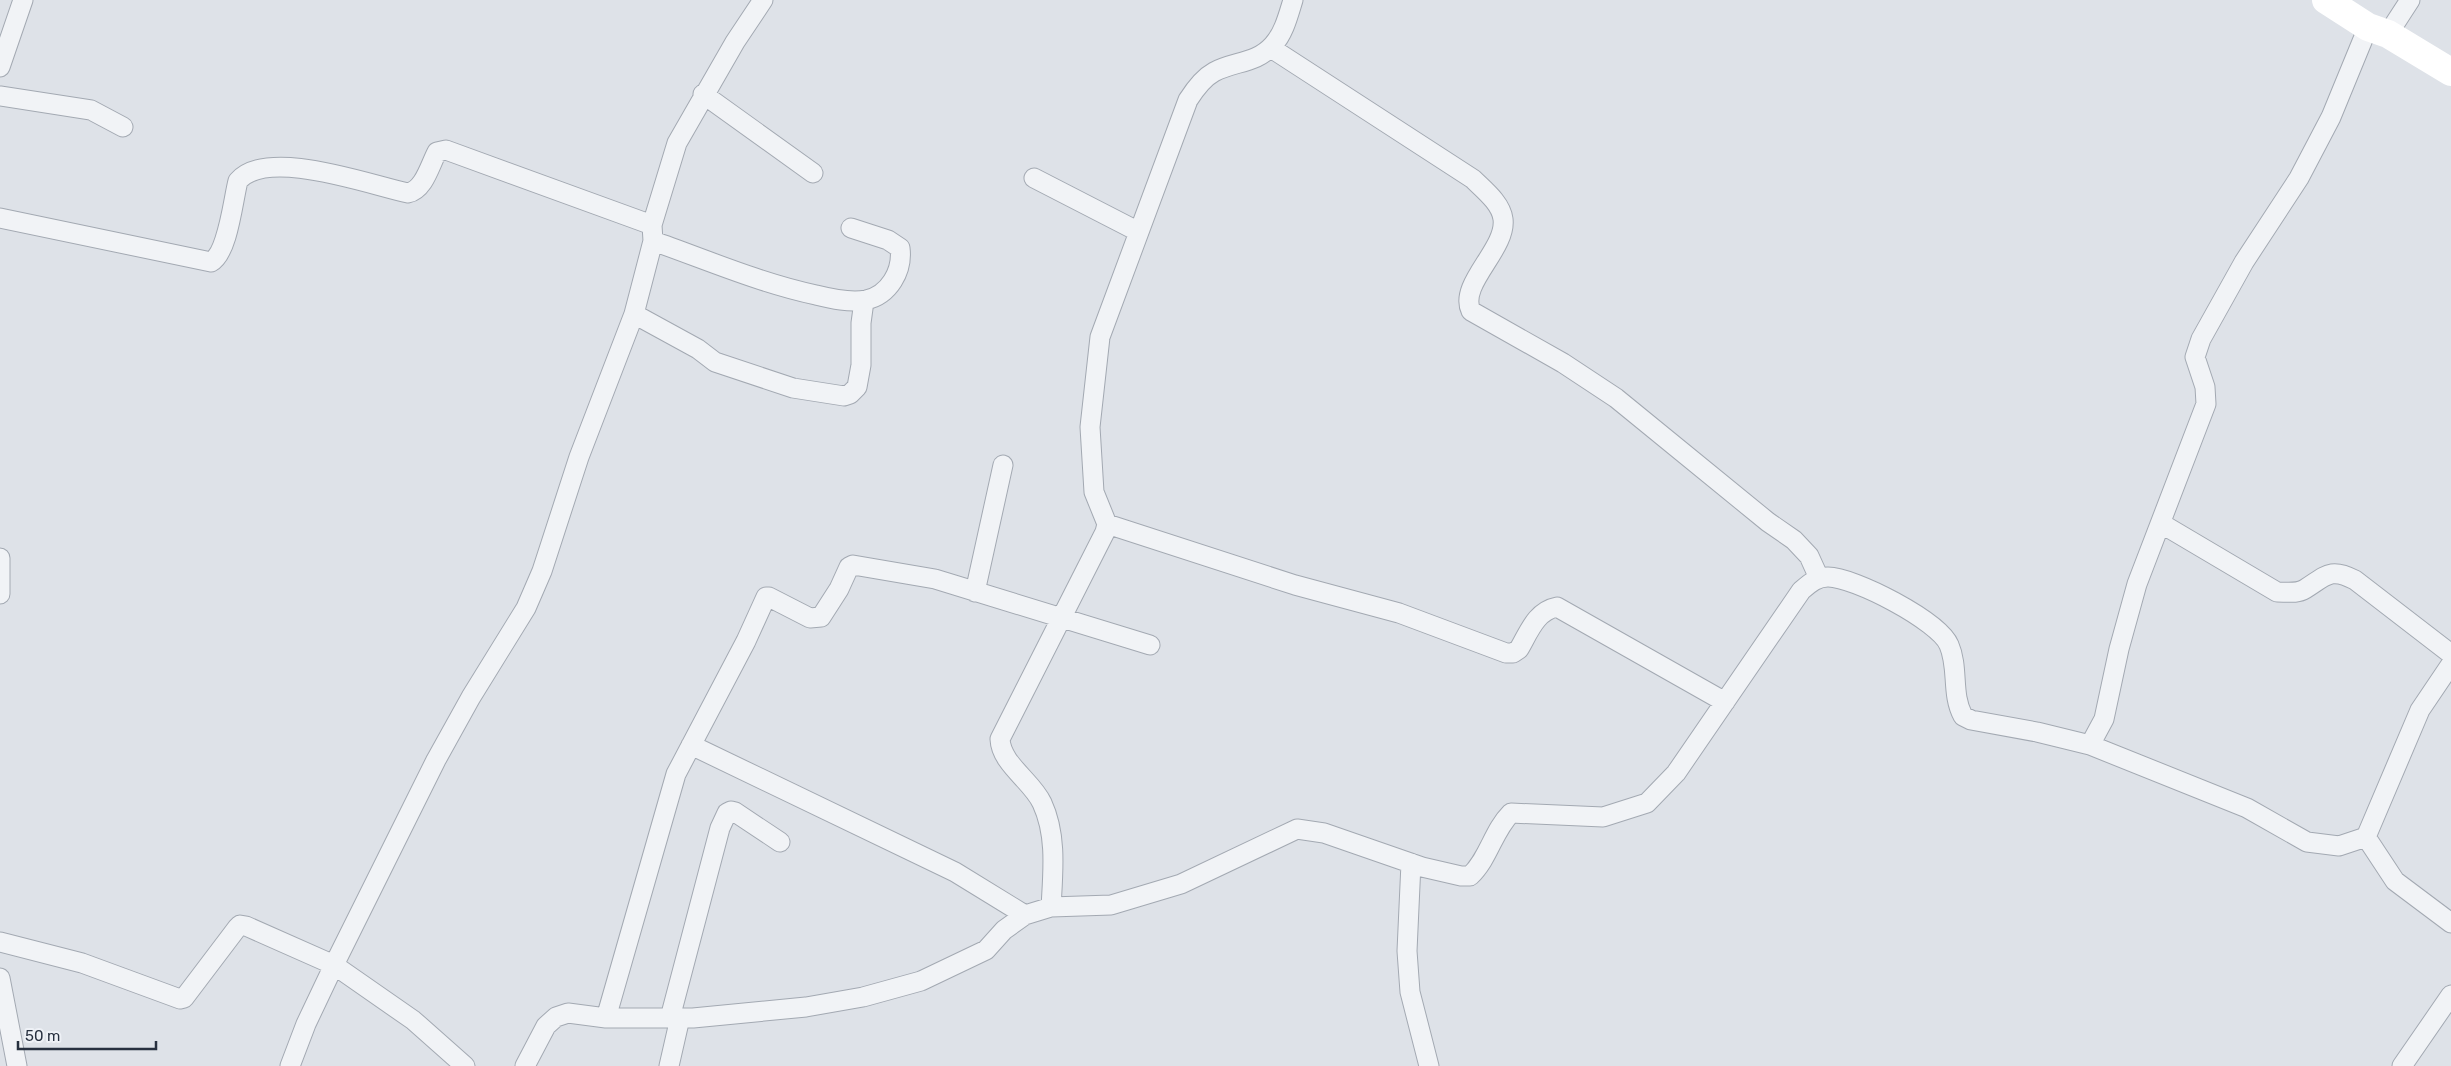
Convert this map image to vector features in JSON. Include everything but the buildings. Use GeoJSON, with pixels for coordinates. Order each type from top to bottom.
{"type":"FeatureCollection","features":[{"type":"Feature","properties":{"kind":"street"},"geometry":{"type":"LineString","coordinates":[[0,67],[23,0]]}},
{"type":"Feature","properties":{"kind":"street"},"geometry":{"type":"LineString","coordinates":[[290,1066],[306,1024],[334,965],[436,760],[471,697],[526,608],[542,571],[579,456],[634,314],[652,233],[677,143],[703,94],[763,0]]}},
{"type":"Feature","properties":{"kind":"street"},"geometry":{"type":"LineString","coordinates":[[1051,906],[1054,860],[1048,820],[1042,802],[1030,784],[1007,758],[1000,746],[1000,739],[1002,730],[1063,618],[1105,532],[1107,524],[1094,492],[1090,427],[1100,336],[1188,100],[1198,85],[1213,72],[1247,63],[1271,48],[1284,28],[1293,0]]}},
{"type":"Feature","properties":{"kind":"street"},"geometry":{"type":"LineString","coordinates":[[2326,0],[2451,72]]}},
{"type":"Feature","properties":{"kind":"street"},"geometry":{"type":"LineString","coordinates":[[2090,745],[2104,719],[2119,649],[2135,594],[2206,404],[2205,387],[2195,357],[2201,338],[2244,262],[2299,178],[2378,30],[2410,0]]}},
{"type":"Feature","properties":{"kind":"street"},"geometry":{"type":"LineString","coordinates":[[1271,48],[1473,179],[1499,208],[1503,220],[1501,231],[1491,255],[1470,293],[1468,305],[1471,311],[1563,363],[1616,398],[1768,522],[1794,540],[1809,556],[1819,578]]}},
{"type":"Feature","properties":{"kind":"street"},"geometry":{"type":"LineString","coordinates":[[703,94],[813,173]]}},
{"type":"Feature","properties":{"kind":"street"},"geometry":{"type":"LineString","coordinates":[[0,96],[91,110],[123,127]]}},
{"type":"Feature","properties":{"kind":"street"},"geometry":{"type":"LineString","coordinates":[[0,218],[211,262],[220,254],[225,240],[238,181],[244,174],[269,167],[332,173],[408,193],[416,192],[437,152],[446,150],[786,288],[836,300],[864,301],[881,295],[891,283],[901,261],[900,248],[888,240],[851,228]]}},
{"type":"Feature","properties":{"kind":"street"},"geometry":{"type":"LineString","coordinates":[[1034,178],[1139,232]]}},
{"type":"Feature","properties":{"kind":"street"},"geometry":{"type":"LineString","coordinates":[[634,314],[698,349],[715,362],[793,388],[844,396],[850,394],[857,387],[861,365],[861,323],[864,301]]}},
{"type":"Feature","properties":{"kind":"street"},"geometry":{"type":"LineString","coordinates":[[975,592],[1003,465]]}},
{"type":"Feature","properties":{"kind":"street"},"geometry":{"type":"LineString","coordinates":[[1107,524],[1295,585],[1399,613],[1506,653],[1513,653],[1518,649],[1540,614],[1546,609],[1556,607],[1725,702]]}},
{"type":"Feature","properties":{"kind":"street"},"geometry":{"type":"LineString","coordinates":[[2162,524],[2277,592],[2293,593],[2304,590],[2321,577],[2330,573],[2343,574],[2355,580],[2451,654]]}},
{"type":"Feature","properties":{"kind":"street"},"geometry":{"type":"LineString","coordinates":[[0,558],[0,594]]}},
{"type":"Feature","properties":{"kind":"street"},"geometry":{"type":"LineString","coordinates":[[606,1018],[676,774],[767,597],[810,618],[821,617],[839,589],[850,567],[853,565],[935,579],[1150,645]]}},
{"type":"Feature","properties":{"kind":"street"},"geometry":{"type":"LineString","coordinates":[[526,1066],[546,1026],[556,1017],[568,1013],[606,1018],[675,1018],[806,1007],[863,997],[921,981],[986,950],[1004,930],[1025,915],[1051,906],[1111,906],[1181,884],[1297,829],[1324,833],[1412,863],[1461,876],[1470,876],[1487,852],[1504,820],[1511,813],[1603,817],[1647,803],[1676,773],[1801,591],[1819,578],[1836,578],[1878,593],[1938,631],[1949,644],[1954,661],[1955,695],[1962,716],[1971,720],[2037,732],[2090,745],[2246,808],[2308,842],[2339,846],[2366,837],[2420,710],[2451,664]]}},
{"type":"Feature","properties":{"kind":"street"},"geometry":{"type":"LineString","coordinates":[[691,745],[955,872],[1025,915]]}},
{"type":"Feature","properties":{"kind":"street"},"geometry":{"type":"LineString","coordinates":[[669,1066],[675,1018],[720,828],[726,813],[735,812],[780,842]]}},
{"type":"Feature","properties":{"kind":"street"},"geometry":{"type":"LineString","coordinates":[[2366,837],[2395,881],[2451,923]]}},
{"type":"Feature","properties":{"kind":"street"},"geometry":{"type":"LineString","coordinates":[[1412,863],[1407,952],[1410,992],[1429,1066]]}},
{"type":"Feature","properties":{"kind":"street"},"geometry":{"type":"LineString","coordinates":[[0,942],[82,963],[180,999],[184,998],[240,925],[334,965],[412,1020],[465,1066]]}},
{"type":"Feature","properties":{"kind":"street"},"geometry":{"type":"LineString","coordinates":[[0,978],[16,1066]]}},
{"type":"Feature","properties":{"kind":"street"},"geometry":{"type":"LineString","coordinates":[[2402,1066],[2451,995]]}}]}
